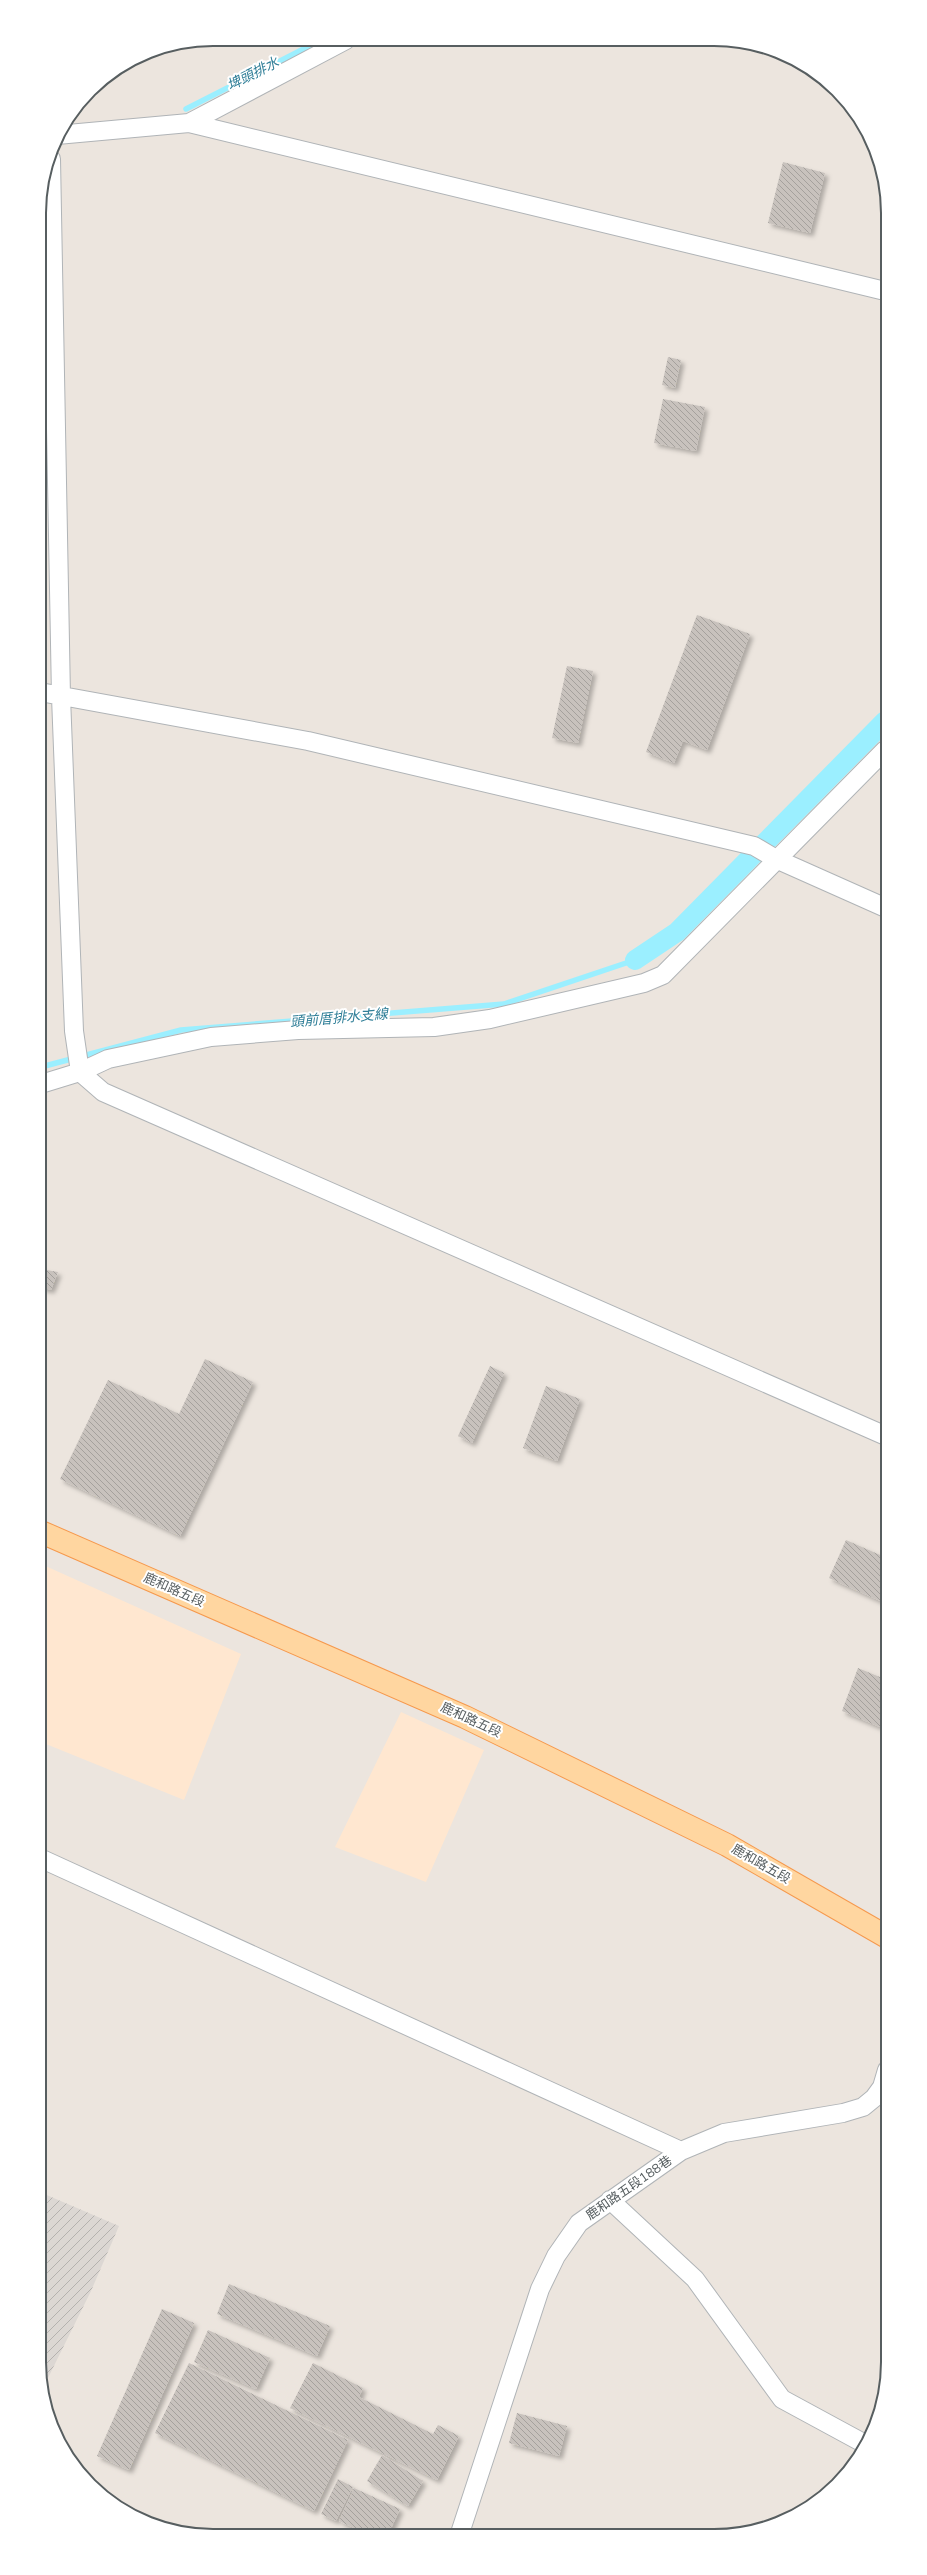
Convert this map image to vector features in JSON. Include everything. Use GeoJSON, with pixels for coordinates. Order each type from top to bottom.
{"type":"FeatureCollection","features":[{"type":"Feature","properties":{"kind":"main road","name":"鹿和路五段"},"geometry":{"type":"LineString","coordinates":[[46,1534],[465,1717],[727,1845],[881,1934]]}},
{"type":"Feature","properties":{"kind":"street"},"geometry":{"type":"LineString","coordinates":[[189,122],[335,46]]}},
{"type":"Feature","properties":{"kind":"street"},"geometry":{"type":"LineString","coordinates":[[66,134],[189,122],[881,289]]}},
{"type":"Feature","properties":{"kind":"street"},"geometry":{"type":"LineString","coordinates":[[51,172],[61,697],[74,1031],[80,1072],[103,1092],[881,1434]]}},
{"type":"Feature","properties":{"kind":"street"},"geometry":{"type":"LineString","coordinates":[[46,693],[308,741],[754,846],[776,860],[881,906]]}},
{"type":"Feature","properties":{"kind":"street"},"geometry":{"type":"LineString","coordinates":[[46,1082],[80,1072],[108,1059],[211,1037],[298,1030],[434,1027],[490,1019],[627,988],[663,975],[881,754]]}},
{"type":"Feature","properties":{"kind":"street"},"geometry":{"type":"LineString","coordinates":[[46,1861],[680,2151]]}},
{"type":"Feature","properties":{"kind":"street","name":"鹿和路五段188巷"},"geometry":{"type":"LineString","coordinates":[[461,2529],[540,2289],[556,2256],[579,2223],[680,2151],[724,2133],[843,2113],[864,2107],[881,2088]]}},
{"type":"Feature","properties":{"kind":"street"},"geometry":{"type":"LineString","coordinates":[[610,2200],[696,2279],[782,2399],[861,2442]]}},
{"type":"Feature","properties":{"kind":"shaded area"},"geometry":{"type":"Polygon","coordinates":[[[46,1566],[241,1654],[184,1800],[46,1744],[46,1566]]]}},
{"type":"Feature","properties":{"kind":"shaded area"},"geometry":{"type":"Polygon","coordinates":[[[401,1712],[484,1750],[426,1882],[335,1847],[401,1712]]]}},
{"type":"Feature","properties":{"kind":"shaded area"},"geometry":{"type":"Polygon","coordinates":[[[46,2195],[119,2226],[91,2291],[47,2381],[46,2195]]]}},
{"type":"Feature","properties":{"kind":"building"},"geometry":{"type":"Polygon","coordinates":[[[783,162],[825,173],[810,233],[768,223],[783,162]]]}},
{"type":"Feature","properties":{"kind":"building"},"geometry":{"type":"Polygon","coordinates":[[[668,357],[681,360],[675,388],[662,385],[668,357]]]}},
{"type":"Feature","properties":{"kind":"building"},"geometry":{"type":"Polygon","coordinates":[[[663,399],[705,407],[696,451],[654,443],[663,399]]]}},
{"type":"Feature","properties":{"kind":"building"},"geometry":{"type":"Polygon","coordinates":[[[697,615],[750,634],[707,750],[683,741],[674,763],[646,752],[697,615]]]}},
{"type":"Feature","properties":{"kind":"building"},"geometry":{"type":"Polygon","coordinates":[[[567,666],[593,671],[578,743],[552,738],[567,666]]]}},
{"type":"Feature","properties":{"kind":"building"},"geometry":{"type":"Polygon","coordinates":[[[46,1270],[58,1272],[51,1290],[46,1289],[46,1270]]]}},
{"type":"Feature","properties":{"kind":"building"},"geometry":{"type":"Polygon","coordinates":[[[205,1359],[253,1382],[180,1536],[60,1479],[108,1380],[179,1414],[205,1359]]]}},
{"type":"Feature","properties":{"kind":"building"},"geometry":{"type":"Polygon","coordinates":[[[490,1366],[504,1373],[472,1443],[458,1436],[490,1366]]]}},
{"type":"Feature","properties":{"kind":"building"},"geometry":{"type":"Polygon","coordinates":[[[546,1386],[580,1399],[557,1461],[523,1448],[546,1386]]]}},
{"type":"Feature","properties":{"kind":"building"},"geometry":{"type":"Polygon","coordinates":[[[846,1540],[881,1555],[881,1601],[829,1578],[846,1540]]]}},
{"type":"Feature","properties":{"kind":"building"},"geometry":{"type":"Polygon","coordinates":[[[858,1668],[881,1678],[881,1727],[842,1711],[858,1668]]]}},
{"type":"Feature","properties":{"kind":"building"},"geometry":{"type":"Polygon","coordinates":[[[229,2284],[330,2326],[317,2356],[217,2314],[229,2284]]]}},
{"type":"Feature","properties":{"kind":"building"},"geometry":{"type":"Polygon","coordinates":[[[162,2309],[194,2323],[129,2470],[97,2456],[162,2309]]]}},
{"type":"Feature","properties":{"kind":"building"},"geometry":{"type":"Polygon","coordinates":[[[208,2330],[270,2358],[256,2389],[194,2362],[208,2330]]]}},
{"type":"Feature","properties":{"kind":"building"},"geometry":{"type":"Polygon","coordinates":[[[189,2363],[348,2440],[314,2511],[155,2433],[189,2363]]]}},
{"type":"Feature","properties":{"kind":"building"},"geometry":{"type":"Polygon","coordinates":[[[313,2363],[363,2388],[359,2397],[433,2434],[438,2425],[459,2436],[437,2480],[290,2408],[313,2363]]]}},
{"type":"Feature","properties":{"kind":"building"},"geometry":{"type":"Polygon","coordinates":[[[517,2413],[567,2426],[559,2456],[509,2443],[517,2413]]]}},
{"type":"Feature","properties":{"kind":"building"},"geometry":{"type":"Polygon","coordinates":[[[382,2455],[423,2481],[408,2506],[367,2481],[382,2455]]]}},
{"type":"Feature","properties":{"kind":"building"},"geometry":{"type":"Polygon","coordinates":[[[338,2479],[353,2487],[336,2521],[321,2514],[338,2479]]]}},
{"type":"Feature","properties":{"kind":"building"},"geometry":{"type":"Polygon","coordinates":[[[354,2488],[400,2509],[391,2529],[356,2529],[339,2521],[354,2488]]]}},
{"type":"Feature","properties":{"kind":"waterway","name":"埤頭排水"},"geometry":{"type":"LineString","coordinates":[[186,109],[309,46]]}},
{"type":"Feature","properties":{"kind":"waterway"},"geometry":{"type":"LineString","coordinates":[[635,960],[677,932],[881,725]]}},
{"type":"Feature","properties":{"kind":"waterway","name":"頭前厝排水支線"},"geometry":{"type":"LineString","coordinates":[[46,1066],[181,1030],[504,1004],[635,960]]}}]}
